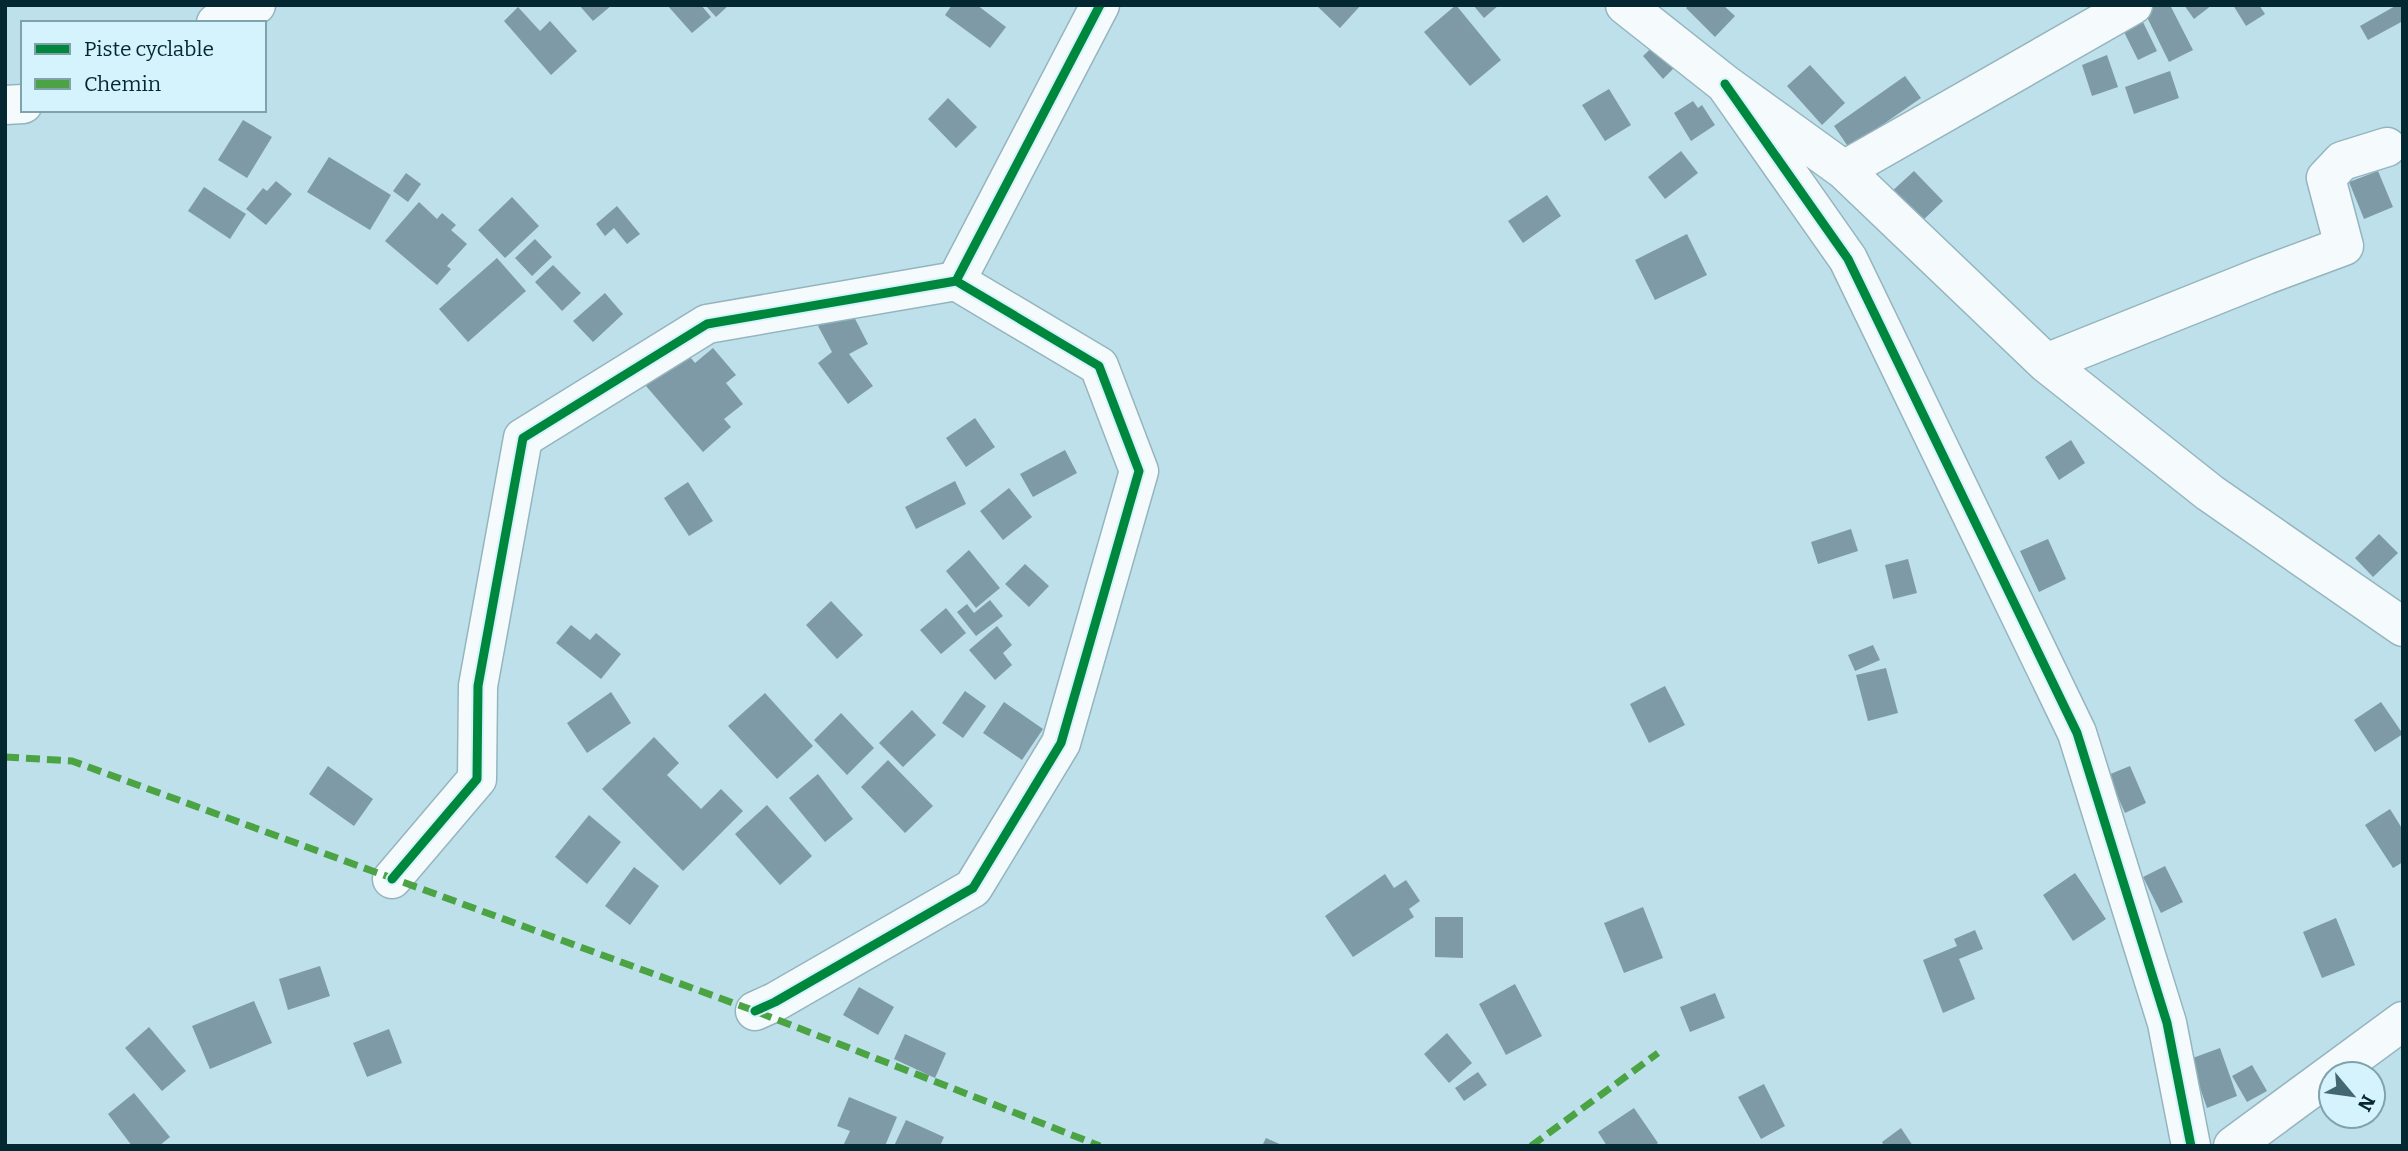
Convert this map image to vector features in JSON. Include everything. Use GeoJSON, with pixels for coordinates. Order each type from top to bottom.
{"type":"FeatureCollection","features":[{"type":"Feature","properties":{"kind":"street"},"geometry":{"type":"LineString","coordinates":[[220,21],[256,5]]}},
{"type":"Feature","properties":{"kind":"street"},"geometry":{"type":"LineString","coordinates":[[956,281],[1100,5]]}},
{"type":"Feature","properties":{"kind":"street"},"geometry":{"type":"LineString","coordinates":[[1625,5],[1725,84],[1844,170],[2046,363],[2210,493],[2403,627]]}},
{"type":"Feature","properties":{"kind":"street"},"geometry":{"type":"LineString","coordinates":[[1844,170],[2133,5]]}},
{"type":"Feature","properties":{"kind":"street"},"geometry":{"type":"LineString","coordinates":[[1725,84],[1847,260],[2077,733],[2166,1023],[2191,1146]]}},
{"type":"Feature","properties":{"kind":"street"},"geometry":{"type":"LineString","coordinates":[[2046,363],[2344,246],[2326,178],[2342,162],[2387,147]]}},
{"type":"Feature","properties":{"kind":"street"},"geometry":{"type":"LineString","coordinates":[[392,878],[477,779],[478,686],[523,438],[707,324],[956,281],[1099,366],[1139,471],[1061,743],[973,888],[755,1011]]}},
{"type":"Feature","properties":{"kind":"street"},"geometry":{"type":"LineString","coordinates":[[2233,1146],[2403,1021]]}},
{"type":"Feature","properties":{"kind":"building"},"geometry":{"type":"Polygon","coordinates":[[[579,5],[612,5],[593,21],[579,5]]]}},
{"type":"Feature","properties":{"kind":"building"},"geometry":{"type":"Polygon","coordinates":[[[667,5],[701,5],[711,17],[692,33],[667,5]]]}},
{"type":"Feature","properties":{"kind":"building"},"geometry":{"type":"Polygon","coordinates":[[[729,5],[716,17],[707,7],[729,5]]]}},
{"type":"Feature","properties":{"kind":"building"},"geometry":{"type":"Polygon","coordinates":[[[952,5],[977,5],[1006,27],[990,48],[945,15],[952,5]]]}},
{"type":"Feature","properties":{"kind":"building"},"geometry":{"type":"Polygon","coordinates":[[[1316,5],[1361,5],[1340,28],[1316,5]]]}},
{"type":"Feature","properties":{"kind":"building"},"geometry":{"type":"Polygon","coordinates":[[[1456,5],[1501,60],[1470,86],[1424,32],[1456,5]]]}},
{"type":"Feature","properties":{"kind":"building"},"geometry":{"type":"Polygon","coordinates":[[[1473,5],[1499,5],[1484,18],[1473,5]]]}},
{"type":"Feature","properties":{"kind":"building"},"geometry":{"type":"Polygon","coordinates":[[[1689,5],[1723,5],[1735,16],[1715,37],[1686,8],[1689,5]]]}},
{"type":"Feature","properties":{"kind":"building"},"geometry":{"type":"Polygon","coordinates":[[[2156,5],[2170,5],[2193,50],[2169,62],[2144,11],[2156,5]]]}},
{"type":"Feature","properties":{"kind":"building"},"geometry":{"type":"Polygon","coordinates":[[[2184,5],[2212,5],[2194,19],[2184,5]]]}},
{"type":"Feature","properties":{"kind":"building"},"geometry":{"type":"Polygon","coordinates":[[[2233,5],[2259,5],[2265,14],[2246,26],[2233,5]]]}},
{"type":"Feature","properties":{"kind":"building"},"geometry":{"type":"Polygon","coordinates":[[[2397,5],[2403,5],[2403,21],[2368,40],[2360,26],[2397,5]]]}},
{"type":"Feature","properties":{"kind":"building"},"geometry":{"type":"Polygon","coordinates":[[[518,7],[540,31],[550,21],[577,51],[551,75],[504,21],[518,7]]]}},
{"type":"Feature","properties":{"kind":"building"},"geometry":{"type":"Polygon","coordinates":[[[2142,20],[2157,51],[2138,60],[2123,30],[2142,20]]]}},
{"type":"Feature","properties":{"kind":"building"},"geometry":{"type":"Polygon","coordinates":[[[1661,39],[1681,61],[1663,79],[1643,56],[1661,39]]]}},
{"type":"Feature","properties":{"kind":"building"},"geometry":{"type":"Polygon","coordinates":[[[2107,55],[2118,87],[2092,96],[2082,65],[2107,55]]]}},
{"type":"Feature","properties":{"kind":"building"},"geometry":{"type":"Polygon","coordinates":[[[1810,65],[1845,103],[1822,125],[1787,86],[1810,65]]]}},
{"type":"Feature","properties":{"kind":"building"},"geometry":{"type":"Polygon","coordinates":[[[2170,71],[2179,98],[2134,114],[2125,87],[2170,71]]]}},
{"type":"Feature","properties":{"kind":"building"},"geometry":{"type":"Polygon","coordinates":[[[1905,76],[1921,98],[1849,148],[1834,126],[1905,76]]]}},
{"type":"Feature","properties":{"kind":"building"},"geometry":{"type":"Polygon","coordinates":[[[1609,89],[1631,125],[1605,141],[1582,105],[1609,89]]]}},
{"type":"Feature","properties":{"kind":"building"},"geometry":{"type":"Polygon","coordinates":[[[948,98],[977,127],[956,148],[928,119],[948,98]]]}},
{"type":"Feature","properties":{"kind":"building"},"geometry":{"type":"Polygon","coordinates":[[[1693,101],[1698,108],[1702,105],[1715,125],[1691,141],[1674,113],[1693,101]]]}},
{"type":"Feature","properties":{"kind":"building"},"geometry":{"type":"Polygon","coordinates":[[[243,120],[272,137],[247,178],[218,160],[243,120]]]}},
{"type":"Feature","properties":{"kind":"building"},"geometry":{"type":"Polygon","coordinates":[[[1681,151],[1698,173],[1665,199],[1648,177],[1681,151]]]}},
{"type":"Feature","properties":{"kind":"building"},"geometry":{"type":"Polygon","coordinates":[[[329,157],[391,195],[370,230],[307,192],[329,157]]]}},
{"type":"Feature","properties":{"kind":"building"},"geometry":{"type":"Polygon","coordinates":[[[1914,171],[1943,201],[1919,224],[1890,193],[1914,171]]]}},
{"type":"Feature","properties":{"kind":"building"},"geometry":{"type":"Polygon","coordinates":[[[2378,171],[2393,207],[2364,219],[2349,182],[2378,171]]]}},
{"type":"Feature","properties":{"kind":"building"},"geometry":{"type":"Polygon","coordinates":[[[406,173],[421,184],[408,202],[393,191],[406,173]]]}},
{"type":"Feature","properties":{"kind":"building"},"geometry":{"type":"Polygon","coordinates":[[[276,181],[292,194],[266,225],[246,209],[263,188],[267,191],[276,181]]]}},
{"type":"Feature","properties":{"kind":"building"},"geometry":{"type":"Polygon","coordinates":[[[204,187],[246,214],[230,239],[188,211],[204,187]]]}},
{"type":"Feature","properties":{"kind":"building"},"geometry":{"type":"Polygon","coordinates":[[[1547,195],[1561,216],[1523,243],[1508,221],[1547,195]]]}},
{"type":"Feature","properties":{"kind":"building"},"geometry":{"type":"Polygon","coordinates":[[[512,197],[539,226],[505,258],[478,230],[512,197]]]}},
{"type":"Feature","properties":{"kind":"building"},"geometry":{"type":"Polygon","coordinates":[[[419,202],[437,219],[442,213],[456,225],[451,230],[467,244],[447,266],[451,269],[437,285],[385,241],[419,202]]]}},
{"type":"Feature","properties":{"kind":"building"},"geometry":{"type":"Polygon","coordinates":[[[617,206],[640,234],[627,244],[614,228],[605,236],[596,224],[617,206]]]}},
{"type":"Feature","properties":{"kind":"building"},"geometry":{"type":"Polygon","coordinates":[[[1687,234],[1707,275],[1655,300],[1635,260],[1687,234]]]}},
{"type":"Feature","properties":{"kind":"building"},"geometry":{"type":"Polygon","coordinates":[[[535,239],[552,257],[532,276],[515,258],[535,239]]]}},
{"type":"Feature","properties":{"kind":"building"},"geometry":{"type":"Polygon","coordinates":[[[497,258],[526,291],[468,342],[439,309],[497,258]]]}},
{"type":"Feature","properties":{"kind":"building"},"geometry":{"type":"Polygon","coordinates":[[[553,265],[581,293],[562,311],[535,282],[553,265]]]}},
{"type":"Feature","properties":{"kind":"building"},"geometry":{"type":"Polygon","coordinates":[[[605,293],[623,314],[593,342],[573,321],[605,293]]]}},
{"type":"Feature","properties":{"kind":"building"},"geometry":{"type":"Polygon","coordinates":[[[850,309],[868,344],[849,354],[873,386],[848,404],[818,363],[832,352],[818,326],[850,309]]]}},
{"type":"Feature","properties":{"kind":"building"},"geometry":{"type":"Polygon","coordinates":[[[713,348],[736,375],[726,383],[743,404],[724,419],[731,427],[703,452],[646,386],[686,352],[695,363],[713,348]]]}},
{"type":"Feature","properties":{"kind":"building"},"geometry":{"type":"Polygon","coordinates":[[[975,418],[995,447],[966,467],[946,438],[975,418]]]}},
{"type":"Feature","properties":{"kind":"building"},"geometry":{"type":"Polygon","coordinates":[[[2071,440],[2085,463],[2059,480],[2045,457],[2071,440]]]}},
{"type":"Feature","properties":{"kind":"building"},"geometry":{"type":"Polygon","coordinates":[[[1065,450],[1077,473],[1033,497],[1020,474],[1065,450]]]}},
{"type":"Feature","properties":{"kind":"building"},"geometry":{"type":"Polygon","coordinates":[[[955,481],[966,504],[916,529],[905,507],[955,481]]]}},
{"type":"Feature","properties":{"kind":"building"},"geometry":{"type":"Polygon","coordinates":[[[688,482],[713,521],[689,536],[664,498],[688,482]]]}},
{"type":"Feature","properties":{"kind":"building"},"geometry":{"type":"Polygon","coordinates":[[[1009,488],[1032,517],[1003,540],[980,511],[1009,488]]]}},
{"type":"Feature","properties":{"kind":"building"},"geometry":{"type":"Polygon","coordinates":[[[1851,529],[1858,551],[1818,564],[1811,542],[1851,529]]]}},
{"type":"Feature","properties":{"kind":"building"},"geometry":{"type":"Polygon","coordinates":[[[2379,534],[2398,553],[2373,577],[2355,558],[2379,534]]]}},
{"type":"Feature","properties":{"kind":"building"},"geometry":{"type":"Polygon","coordinates":[[[2048,539],[2066,579],[2039,592],[2020,551],[2048,539]]]}},
{"type":"Feature","properties":{"kind":"building"},"geometry":{"type":"Polygon","coordinates":[[[969,550],[1000,588],[976,608],[946,571],[969,550]]]}},
{"type":"Feature","properties":{"kind":"building"},"geometry":{"type":"Polygon","coordinates":[[[1908,559],[1917,593],[1893,599],[1885,565],[1908,559]]]}},
{"type":"Feature","properties":{"kind":"building"},"geometry":{"type":"Polygon","coordinates":[[[1025,564],[1049,586],[1029,607],[1005,584],[1025,564]]]}},
{"type":"Feature","properties":{"kind":"building"},"geometry":{"type":"Polygon","coordinates":[[[990,600],[1003,616],[976,636],[957,612],[967,604],[974,613],[990,600]]]}},
{"type":"Feature","properties":{"kind":"building"},"geometry":{"type":"Polygon","coordinates":[[[831,601],[863,635],[837,659],[806,625],[831,601]]]}},
{"type":"Feature","properties":{"kind":"building"},"geometry":{"type":"Polygon","coordinates":[[[946,608],[966,633],[941,654],[920,630],[946,608]]]}},
{"type":"Feature","properties":{"kind":"building"},"geometry":{"type":"Polygon","coordinates":[[[571,625],[590,640],[596,633],[621,654],[601,679],[556,643],[571,625]]]}},
{"type":"Feature","properties":{"kind":"building"},"geometry":{"type":"Polygon","coordinates":[[[997,626],[1012,645],[1003,653],[1012,665],[995,680],[969,650],[997,626]]]}},
{"type":"Feature","properties":{"kind":"building"},"geometry":{"type":"Polygon","coordinates":[[[1873,645],[1880,660],[1855,671],[1848,655],[1873,645]]]}},
{"type":"Feature","properties":{"kind":"building"},"geometry":{"type":"Polygon","coordinates":[[[1886,668],[1898,713],[1868,721],[1856,675],[1886,668]]]}},
{"type":"Feature","properties":{"kind":"building"},"geometry":{"type":"Polygon","coordinates":[[[1665,686],[1685,725],[1649,743],[1630,704],[1665,686]]]}},
{"type":"Feature","properties":{"kind":"building"},"geometry":{"type":"Polygon","coordinates":[[[965,691],[986,706],[963,738],[942,723],[965,691]]]}},
{"type":"Feature","properties":{"kind":"building"},"geometry":{"type":"Polygon","coordinates":[[[611,692],[631,723],[587,753],[567,723],[611,692]]]}},
{"type":"Feature","properties":{"kind":"building"},"geometry":{"type":"Polygon","coordinates":[[[765,693],[813,746],[777,779],[728,726],[765,693]]]}},
{"type":"Feature","properties":{"kind":"building"},"geometry":{"type":"Polygon","coordinates":[[[1004,702],[1043,729],[1022,760],[983,733],[1004,702]]]}},
{"type":"Feature","properties":{"kind":"building"},"geometry":{"type":"Polygon","coordinates":[[[2381,702],[2403,734],[2375,752],[2354,720],[2381,702]]]}},
{"type":"Feature","properties":{"kind":"building"},"geometry":{"type":"Polygon","coordinates":[[[912,710],[936,735],[903,767],[879,743],[912,710]]]}},
{"type":"Feature","properties":{"kind":"building"},"geometry":{"type":"Polygon","coordinates":[[[841,713],[874,748],[847,775],[814,740],[841,713]]]}},
{"type":"Feature","properties":{"kind":"building"},"geometry":{"type":"Polygon","coordinates":[[[654,737],[679,763],[667,775],[701,809],[721,789],[743,811],[683,871],[602,789],[654,737]]]}},
{"type":"Feature","properties":{"kind":"building"},"geometry":{"type":"Polygon","coordinates":[[[888,760],[933,806],[905,833],[861,787],[888,760]]]}},
{"type":"Feature","properties":{"kind":"building"},"geometry":{"type":"Polygon","coordinates":[[[328,766],[373,799],[354,826],[309,794],[328,766]]]}},
{"type":"Feature","properties":{"kind":"building"},"geometry":{"type":"Polygon","coordinates":[[[2130,766],[2146,803],[2125,813],[2108,775],[2130,766]]]}},
{"type":"Feature","properties":{"kind":"building"},"geometry":{"type":"Polygon","coordinates":[[[818,774],[853,819],[825,842],[789,798],[818,774]]]}},
{"type":"Feature","properties":{"kind":"building"},"geometry":{"type":"Polygon","coordinates":[[[767,805],[812,856],[780,885],[735,834],[767,805]]]}},
{"type":"Feature","properties":{"kind":"building"},"geometry":{"type":"Polygon","coordinates":[[[2390,809],[2403,830],[2403,862],[2393,868],[2365,825],[2390,809]]]}},
{"type":"Feature","properties":{"kind":"building"},"geometry":{"type":"Polygon","coordinates":[[[589,815],[621,842],[587,884],[555,857],[589,815]]]}},
{"type":"Feature","properties":{"kind":"building"},"geometry":{"type":"Polygon","coordinates":[[[2165,866],[2183,902],[2161,913],[2143,877],[2165,866]]]}},
{"type":"Feature","properties":{"kind":"building"},"geometry":{"type":"Polygon","coordinates":[[[634,867],[659,886],[630,925],[605,906],[634,867]]]}},
{"type":"Feature","properties":{"kind":"building"},"geometry":{"type":"Polygon","coordinates":[[[2075,873],[2106,919],[2073,941],[2043,895],[2075,873]]]}},
{"type":"Feature","properties":{"kind":"building"},"geometry":{"type":"Polygon","coordinates":[[[1385,874],[1394,888],[1406,880],[1420,901],[1409,909],[1414,917],[1353,957],[1325,916],[1385,874]]]}},
{"type":"Feature","properties":{"kind":"building"},"geometry":{"type":"Polygon","coordinates":[[[1643,907],[1663,958],[1624,973],[1604,923],[1643,907]]]}},
{"type":"Feature","properties":{"kind":"building"},"geometry":{"type":"Polygon","coordinates":[[[1435,917],[1463,917],[1463,958],[1435,957],[1435,917]]]}},
{"type":"Feature","properties":{"kind":"building"},"geometry":{"type":"Polygon","coordinates":[[[2336,918],[2355,965],[2322,978],[2303,932],[2336,918]]]}},
{"type":"Feature","properties":{"kind":"building"},"geometry":{"type":"Polygon","coordinates":[[[1975,930],[1983,949],[1959,959],[1975,999],[1943,1013],[1923,960],[1957,946],[1954,939],[1975,930]]]}},
{"type":"Feature","properties":{"kind":"building"},"geometry":{"type":"Polygon","coordinates":[[[320,966],[330,996],[288,1010],[279,979],[320,966]]]}},
{"type":"Feature","properties":{"kind":"building"},"geometry":{"type":"Polygon","coordinates":[[[1515,984],[1542,1036],[1506,1055],[1479,1004],[1515,984]]]}},
{"type":"Feature","properties":{"kind":"building"},"geometry":{"type":"Polygon","coordinates":[[[859,987],[894,1007],[878,1035],[843,1015],[859,987]]]}},
{"type":"Feature","properties":{"kind":"building"},"geometry":{"type":"Polygon","coordinates":[[[1715,993],[1725,1018],[1690,1032],[1680,1007],[1715,993]]]}},
{"type":"Feature","properties":{"kind":"building"},"geometry":{"type":"Polygon","coordinates":[[[254,1001],[272,1043],[210,1069],[192,1026],[254,1001]]]}},
{"type":"Feature","properties":{"kind":"building"},"geometry":{"type":"Polygon","coordinates":[[[149,1027],[186,1071],[162,1091],[125,1048],[149,1027]]]}},
{"type":"Feature","properties":{"kind":"building"},"geometry":{"type":"Polygon","coordinates":[[[389,1029],[402,1063],[367,1077],[353,1043],[389,1029]]]}},
{"type":"Feature","properties":{"kind":"building"},"geometry":{"type":"Polygon","coordinates":[[[1447,1033],[1472,1063],[1449,1083],[1424,1054],[1447,1033]]]}},
{"type":"Feature","properties":{"kind":"building"},"geometry":{"type":"Polygon","coordinates":[[[905,1034],[946,1053],[935,1078],[894,1059],[905,1034]]]}},
{"type":"Feature","properties":{"kind":"building"},"geometry":{"type":"Polygon","coordinates":[[[2220,1048],[2237,1096],[2207,1108],[2190,1059],[2220,1048]]]}},
{"type":"Feature","properties":{"kind":"building"},"geometry":{"type":"Polygon","coordinates":[[[2252,1065],[2267,1091],[2247,1102],[2232,1076],[2252,1065]]]}},
{"type":"Feature","properties":{"kind":"building"},"geometry":{"type":"Polygon","coordinates":[[[1478,1072],[1487,1085],[1464,1101],[1455,1088],[1478,1072]]]}},
{"type":"Feature","properties":{"kind":"building"},"geometry":{"type":"Polygon","coordinates":[[[1764,1084],[1785,1126],[1761,1139],[1738,1097],[1764,1084]]]}},
{"type":"Feature","properties":{"kind":"building"},"geometry":{"type":"Polygon","coordinates":[[[134,1093],[170,1137],[159,1146],[132,1146],[108,1114],[134,1093]]]}},
{"type":"Feature","properties":{"kind":"building"},"geometry":{"type":"Polygon","coordinates":[[[849,1097],[897,1117],[885,1146],[843,1146],[850,1131],[837,1126],[849,1097]]]}},
{"type":"Feature","properties":{"kind":"building"},"geometry":{"type":"Polygon","coordinates":[[[1634,1108],[1658,1143],[1654,1146],[1607,1146],[1598,1132],[1634,1108]]]}},
{"type":"Feature","properties":{"kind":"building"},"geometry":{"type":"Polygon","coordinates":[[[906,1120],[944,1137],[940,1146],[894,1146],[906,1120]]]}},
{"type":"Feature","properties":{"kind":"building"},"geometry":{"type":"Polygon","coordinates":[[[1901,1128],[1913,1146],[1884,1146],[1882,1142],[1901,1128]]]}},
{"type":"Feature","properties":{"kind":"building"},"geometry":{"type":"Polygon","coordinates":[[[1266,1138],[1284,1146],[1262,1146],[1266,1138]]]}},
{"type":"Feature","properties":{"kind":"marked path"},"geometry":{"type":"LineString","coordinates":[[5,757],[72,761],[755,1011],[1100,1146]]}},
{"type":"Feature","properties":{"kind":"marked path"},"geometry":{"type":"LineString","coordinates":[[1531,1146],[1658,1053]]}},
{"type":"Feature","properties":{"kind":"cycle path"},"geometry":{"type":"LineString","coordinates":[[755,1011],[973,888],[1061,743],[1139,471],[1099,366],[956,281],[1100,5]]}},
{"type":"Feature","properties":{"kind":"cycle path"},"geometry":{"type":"LineString","coordinates":[[1725,84],[1848,259],[2077,733],[2167,1023],[2191,1146]]}},
{"type":"Feature","properties":{"kind":"cycle path"},"geometry":{"type":"LineString","coordinates":[[392,879],[477,779],[478,686],[523,438],[707,324],[956,281]]}}]}
